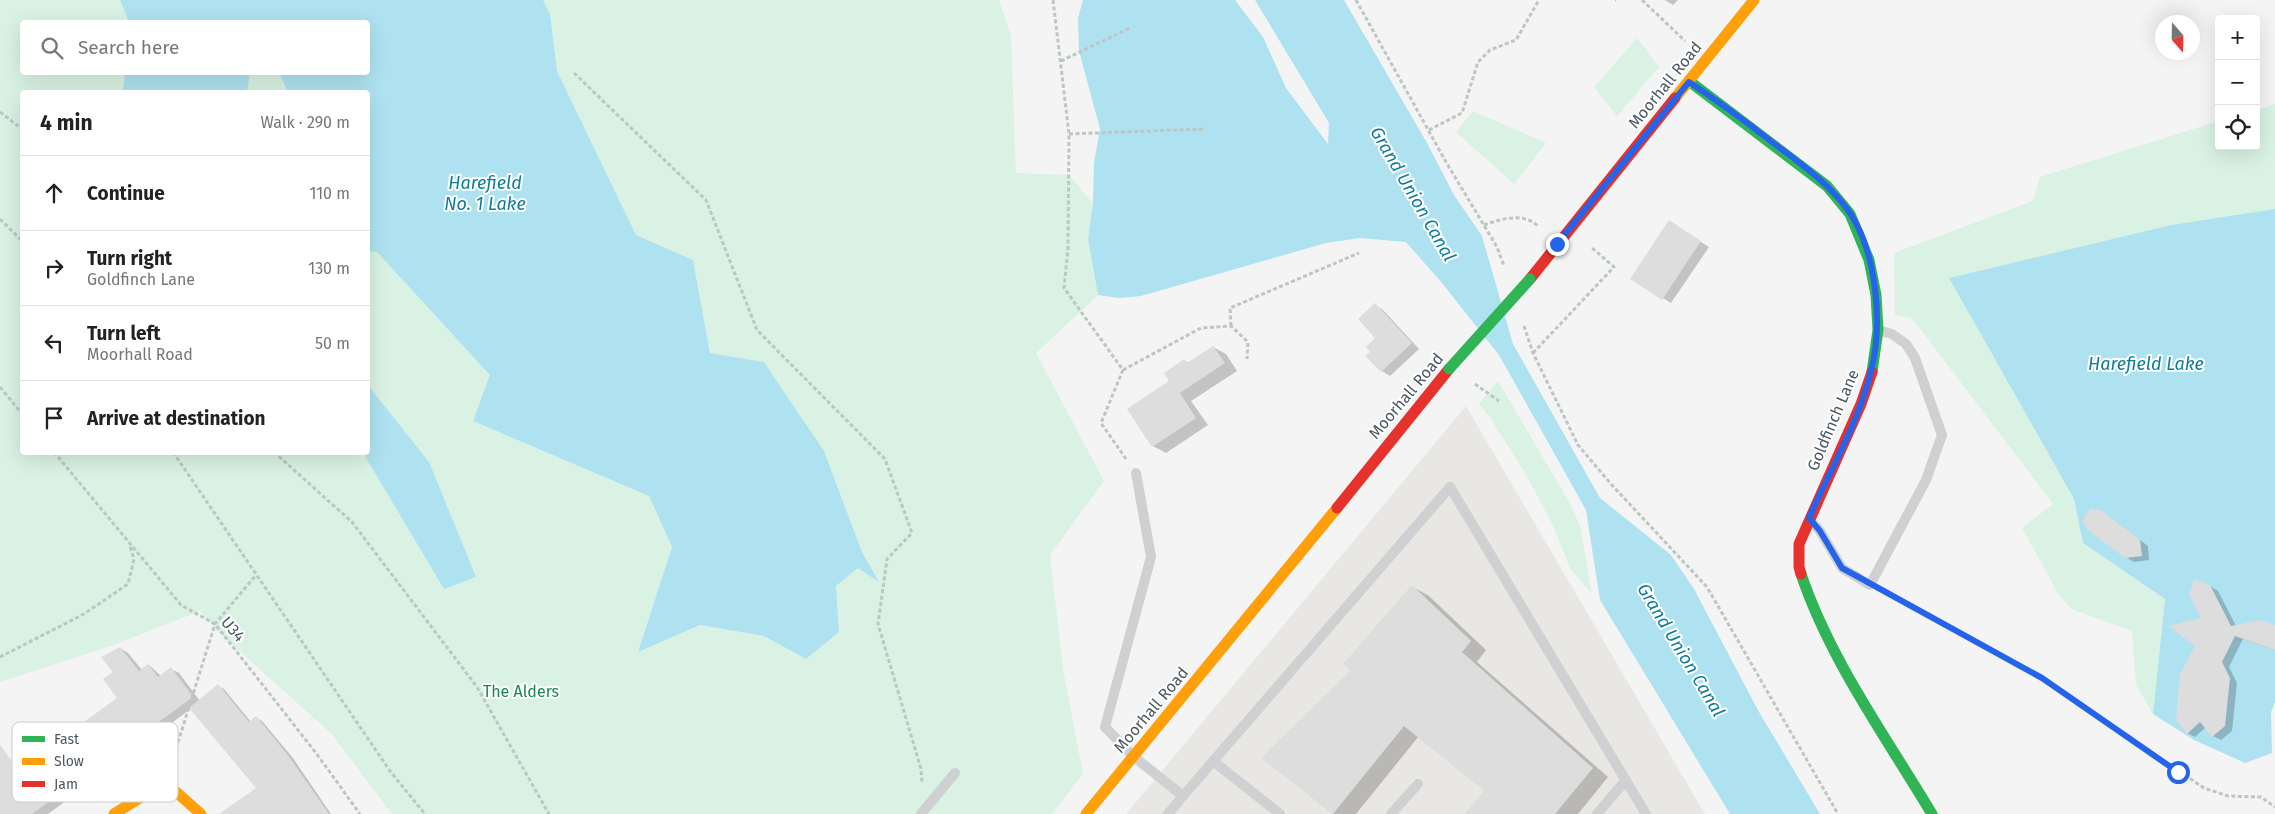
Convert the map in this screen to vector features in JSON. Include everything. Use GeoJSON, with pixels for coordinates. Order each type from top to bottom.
{"type":"FeatureCollection","features":[{"type":"Feature","properties":{"kind":"street","name":"Moorhall Road"},"geometry":{"type":"LineString","coordinates":[[1086,814],[1276,584],[1449,369],[1530,279],[1754,0]]}},
{"type":"Feature","properties":{"kind":"street","name":"Goldfinch Lane"},"geometry":{"type":"LineString","coordinates":[[1689,82],[1807,169],[1827,186],[1850,214],[1868,260],[1876,295],[1878,330],[1872,371],[1861,404],[1799,544],[1799,567],[1814,612],[1833,649],[1932,814]]}},
{"type":"Feature","properties":{"kind":"street"},"geometry":{"type":"LineString","coordinates":[[178,794],[201,814]]}},
{"type":"Feature","properties":{"kind":"street"},"geometry":{"type":"LineString","coordinates":[[114,814],[133,802]]}},
{"type":"Feature","properties":{"kind":"lane"},"geometry":{"type":"LineString","coordinates":[[1809,518],[1820,531],[1842,568],[1870,585],[1926,480],[1942,435],[1915,358],[1906,344],[1892,334],[1878,330]]}},
{"type":"Feature","properties":{"kind":"lane"},"geometry":{"type":"LineString","coordinates":[[1136,473],[1151,557],[1106,727],[1133,756],[1183,796]]}},
{"type":"Feature","properties":{"kind":"lane"},"geometry":{"type":"LineString","coordinates":[[1168,814],[1450,487],[1646,814]]}},
{"type":"Feature","properties":{"kind":"lane"},"geometry":{"type":"LineString","coordinates":[[1213,761],[1280,814]]}},
{"type":"Feature","properties":{"kind":"lane"},"geometry":{"type":"LineString","coordinates":[[922,813],[955,773]]}},
{"type":"Feature","properties":{"kind":"lane"},"geometry":{"type":"LineString","coordinates":[[1597,814],[1626,780]]}},
{"type":"Feature","properties":{"kind":"lane"},"geometry":{"type":"LineString","coordinates":[[1391,814],[1418,784]]}},
{"type":"Feature","properties":{"kind":"path"},"geometry":{"type":"LineString","coordinates":[[1053,0],[1069,134],[1068,248],[1064,288],[1123,370]]}},
{"type":"Feature","properties":{"kind":"path"},"geometry":{"type":"LineString","coordinates":[[1356,0],[1484,225],[1506,217],[1534,222],[1542,230]]}},
{"type":"Feature","properties":{"kind":"path"},"geometry":{"type":"LineString","coordinates":[[1429,130],[1462,113],[1478,62],[1490,50],[1516,40],[1539,0]]}},
{"type":"Feature","properties":{"kind":"path"},"geometry":{"type":"LineString","coordinates":[[1642,0],[1691,47]]}},
{"type":"Feature","properties":{"kind":"path"},"geometry":{"type":"LineString","coordinates":[[1061,61],[1130,28]]}},
{"type":"Feature","properties":{"kind":"path"},"geometry":{"type":"LineString","coordinates":[[574,73],[706,200],[757,330],[885,459],[912,533],[887,559],[878,624],[921,769],[922,813]]}},
{"type":"Feature","properties":{"kind":"path"},"geometry":{"type":"LineString","coordinates":[[0,112],[20,128]]}},
{"type":"Feature","properties":{"kind":"path"},"geometry":{"type":"LineString","coordinates":[[1069,134],[1203,129]]}},
{"type":"Feature","properties":{"kind":"path"},"geometry":{"type":"LineString","coordinates":[[0,219],[20,239]]}},
{"type":"Feature","properties":{"kind":"path"},"geometry":{"type":"LineString","coordinates":[[1587,244],[1614,267],[1534,353],[1578,445],[1611,484],[1707,587],[1838,814]]}},
{"type":"Feature","properties":{"kind":"path"},"geometry":{"type":"LineString","coordinates":[[1248,359],[1248,342],[1231,326],[1230,308],[1359,253]]}},
{"type":"Feature","properties":{"kind":"path"},"geometry":{"type":"LineString","coordinates":[[1136,473],[1101,423],[1123,370],[1201,328],[1231,326]]}},
{"type":"Feature","properties":{"kind":"path"},"geometry":{"type":"LineString","coordinates":[[1475,384],[1499,401]]}},
{"type":"Feature","properties":{"kind":"path"},"geometry":{"type":"LineString","coordinates":[[0,387],[20,412]]}},
{"type":"Feature","properties":{"kind":"path","name":"U34"},"geometry":{"type":"LineString","coordinates":[[56,455],[181,605],[215,624],[316,753],[360,814]]}},
{"type":"Feature","properties":{"kind":"path"},"geometry":{"type":"LineString","coordinates":[[175,455],[390,771],[426,814]]}},
{"type":"Feature","properties":{"kind":"path"},"geometry":{"type":"LineString","coordinates":[[277,455],[352,522],[477,687],[549,814]]}},
{"type":"Feature","properties":{"kind":"path"},"geometry":{"type":"LineString","coordinates":[[0,657],[84,614],[128,584],[134,558],[130,544]]}},
{"type":"Feature","properties":{"kind":"path"},"geometry":{"type":"LineString","coordinates":[[178,742],[215,624],[256,575]]}},
{"type":"Feature","properties":{"kind":"path"},"geometry":{"type":"LineString","coordinates":[[1870,585],[2042,678],[2204,788],[2228,796],[2261,797],[2275,807]]}},
{"type":"Feature","properties":{"kind":"shaded area"},"geometry":{"type":"Polygon","coordinates":[[[1466,406],[1705,814],[1126,814],[1466,406]]]}},
{"type":"Feature","properties":{"kind":"green space","name":"The Alders"},"geometry":{"type":"Polygon","coordinates":[[[0,0],[120,0],[130,20],[20,20],[20,75],[125,75],[123,89],[125,90],[20,90],[20,455],[364,455],[444,589],[429,462],[370,388],[370,251],[377,251],[491,375],[473,421],[649,496],[672,547],[638,652],[700,625],[764,636],[806,659],[839,632],[836,586],[858,568],[878,580],[862,552],[824,451],[764,362],[710,353],[693,260],[636,235],[557,71],[550,14],[543,0],[999,0],[1011,36],[1016,173],[1069,175],[1093,203],[1088,239],[1098,295],[1036,353],[1104,481],[1050,555],[1063,669],[1083,774],[1052,814],[392,814],[332,734],[217,631],[200,611],[114,645],[0,682],[0,0]]]}},
{"type":"Feature","properties":{"kind":"green space"},"geometry":{"type":"Polygon","coordinates":[[[1637,38],[1659,67],[1617,116],[1594,87],[1637,38]]]}},
{"type":"Feature","properties":{"kind":"green space"},"geometry":{"type":"Polygon","coordinates":[[[250,75],[280,75],[287,90],[247,90],[250,75]]]}},
{"type":"Feature","properties":{"kind":"green space"},"geometry":{"type":"Polygon","coordinates":[[[2275,104],[2275,209],[2171,225],[1949,278],[2074,499],[2083,543],[2165,599],[2153,714],[2136,685],[2132,631],[2071,609],[2059,595],[2022,528],[2053,504],[1912,318],[1895,315],[1894,253],[2033,201],[2040,177],[2215,122],[2215,150],[2260,150],[2260,109],[2275,104]]]}},
{"type":"Feature","properties":{"kind":"green space"},"geometry":{"type":"Polygon","coordinates":[[[1473,111],[1546,143],[1514,184],[1456,132],[1473,111]]]}},
{"type":"Feature","properties":{"kind":"green space"},"geometry":{"type":"Polygon","coordinates":[[[1498,381],[1571,505],[1580,526],[1592,594],[1571,570],[1554,528],[1528,478],[1489,416],[1479,404],[1498,381]]]}},
{"type":"Feature","properties":{"kind":"water","name":"Harefield No. 1 Lake"},"geometry":{"type":"Polygon","coordinates":[[[120,0],[543,0],[550,14],[557,71],[636,235],[693,260],[710,353],[764,362],[824,451],[862,552],[879,582],[858,568],[836,586],[839,632],[806,659],[764,636],[700,625],[638,652],[672,547],[649,496],[473,421],[490,375],[377,252],[370,251],[370,90],[287,90],[280,75],[370,75],[370,20],[128,20],[120,0]]]}},
{"type":"Feature","properties":{"kind":"water","name":"Grand Union Canal"},"geometry":{"type":"Polygon","coordinates":[[[1083,0],[1235,0],[1263,37],[1286,88],[1328,144],[1329,123],[1255,0],[1344,0],[1427,143],[1454,195],[1482,236],[1513,344],[1600,498],[1671,555],[1694,589],[1759,712],[1820,814],[1730,814],[1600,600],[1586,510],[1499,355],[1442,283],[1406,242],[1360,238],[1326,243],[1141,296],[1119,298],[1098,295],[1088,239],[1093,203],[1094,163],[1100,129],[1079,51],[1078,18],[1083,0]]]}},
{"type":"Feature","properties":{"kind":"water"},"geometry":{"type":"Polygon","coordinates":[[[125,75],[250,75],[247,90],[123,90],[125,75]]]}},
{"type":"Feature","properties":{"kind":"water","name":"Harefield Lake"},"geometry":{"type":"Polygon","coordinates":[[[2275,209],[2275,702],[2271,712],[2272,753],[2245,763],[2194,740],[2153,714],[2165,599],[2083,543],[2074,499],[1949,278],[2171,225],[2275,209]]]}},
{"type":"Feature","properties":{"kind":"water"},"geometry":{"type":"Polygon","coordinates":[[[370,388],[429,462],[476,577],[444,589],[364,455],[370,455],[370,388]]]}},
{"type":"Feature","properties":{"kind":"building"},"geometry":{"type":"Polygon","coordinates":[[[1669,220],[1701,241],[1662,300],[1630,279],[1669,220]]]}},
{"type":"Feature","properties":{"kind":"building"},"geometry":{"type":"Polygon","coordinates":[[[1375,303],[1412,343],[1381,372],[1365,356],[1370,352],[1366,347],[1375,338],[1358,319],[1375,303]]]}},
{"type":"Feature","properties":{"kind":"building"},"geometry":{"type":"Polygon","coordinates":[[[1213,346],[1225,363],[1180,393],[1196,418],[1152,447],[1127,409],[1169,381],[1164,373],[1184,359],[1187,363],[1213,346]]]}},
{"type":"Feature","properties":{"kind":"building"},"geometry":{"type":"Polygon","coordinates":[[[2090,509],[2101,510],[2140,540],[2142,556],[2125,558],[2088,530],[2082,521],[2090,509]]]}},
{"type":"Feature","properties":{"kind":"building"},"geometry":{"type":"Polygon","coordinates":[[[2194,579],[2210,585],[2231,626],[2261,620],[2275,625],[2275,650],[2235,636],[2222,662],[2230,678],[2225,726],[2212,737],[2200,722],[2187,734],[2176,720],[2180,674],[2195,646],[2168,626],[2201,618],[2189,594],[2194,579]]]}},
{"type":"Feature","properties":{"kind":"building"},"geometry":{"type":"Polygon","coordinates":[[[1412,585],[1471,641],[1462,652],[1593,768],[1555,814],[1464,814],[1484,791],[1404,726],[1333,814],[1261,758],[1351,670],[1343,664],[1412,585]]]}},
{"type":"Feature","properties":{"kind":"building"},"geometry":{"type":"Polygon","coordinates":[[[120,647],[139,671],[148,664],[158,677],[171,667],[193,697],[159,722],[84,722],[117,698],[103,679],[113,672],[101,657],[120,647]]]}},
{"type":"Feature","properties":{"kind":"building"},"geometry":{"type":"Polygon","coordinates":[[[218,684],[249,722],[256,716],[287,754],[329,814],[219,814],[256,788],[189,708],[218,684]]]}},
{"type":"Feature","properties":{"kind":"building"},"geometry":{"type":"Polygon","coordinates":[[[0,745],[12,761],[12,802],[49,802],[32,814],[0,814],[0,745]]]}},
{"type":"Feature","properties":{"kind":"traffic: fast"},"geometry":{"type":"LineString","coordinates":[[1689,81],[1827,186],[1850,214],[1869,260],[1876,295],[1878,330],[1872,372]]}},
{"type":"Feature","properties":{"kind":"traffic: fast"},"geometry":{"type":"LineString","coordinates":[[1449,369],[1530,279]]}},
{"type":"Feature","properties":{"kind":"traffic: fast"},"geometry":{"type":"LineString","coordinates":[[1801,574],[1813,606],[1843,667],[1932,814]]}},
{"type":"Feature","properties":{"kind":"traffic: slow"},"geometry":{"type":"LineString","coordinates":[[1675,98],[1754,0]]}},
{"type":"Feature","properties":{"kind":"traffic: slow"},"geometry":{"type":"LineString","coordinates":[[1086,814],[1337,508]]}},
{"type":"Feature","properties":{"kind":"traffic: slow"},"geometry":{"type":"LineString","coordinates":[[178,794],[201,814]]}},
{"type":"Feature","properties":{"kind":"traffic: slow"},"geometry":{"type":"LineString","coordinates":[[114,814],[133,802]]}},
{"type":"Feature","properties":{"kind":"traffic: jam"},"geometry":{"type":"LineString","coordinates":[[1530,279],[1675,98]]}},
{"type":"Feature","properties":{"kind":"traffic: jam"},"geometry":{"type":"LineString","coordinates":[[1337,508],[1449,369]]}},
{"type":"Feature","properties":{"kind":"traffic: jam"},"geometry":{"type":"LineString","coordinates":[[1801,574],[1799,567],[1799,544],[1861,404],[1872,372]]}},
{"type":"Feature","properties":{"kind":"route"},"geometry":{"type":"LineString","coordinates":[[1557,244],[1689,82],[1720,103],[1827,186],[1850,214],[1859,234],[1868,260],[1876,295],[1878,330],[1872,371],[1861,404],[1809,518],[1820,531],[1842,568],[2042,678],[2178,772]]}}]}
